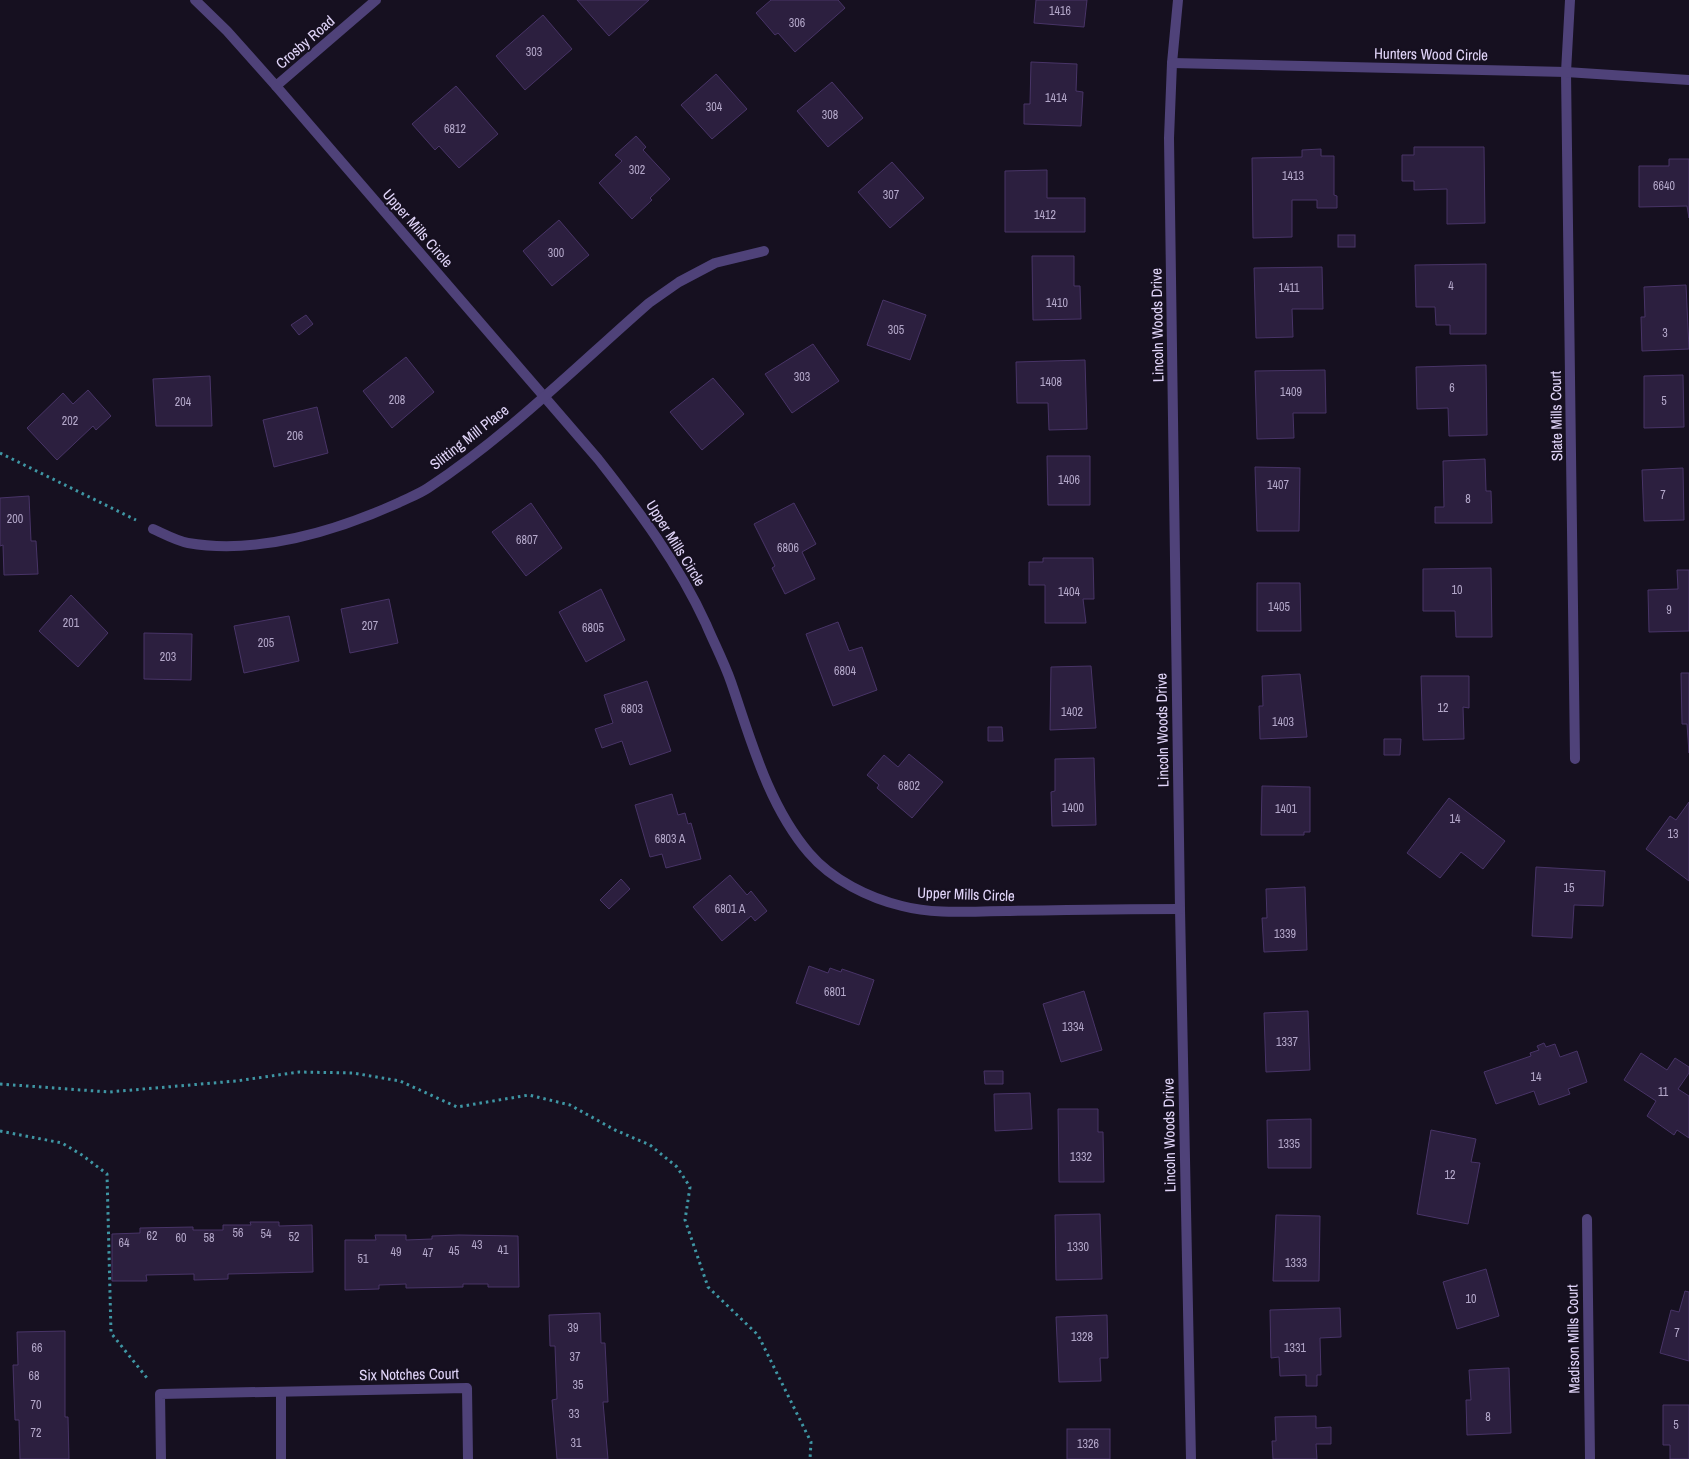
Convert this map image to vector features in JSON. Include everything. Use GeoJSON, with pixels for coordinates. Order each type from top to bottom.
{"type":"FeatureCollection","features":[{"type":"Feature","properties":{"kind":"street","name":"Upper Mills Circle"},"geometry":{"type":"LineString","coordinates":[[195,0],[227,31],[276,86],[598,459],[643,515],[680,572],[705,622],[729,678],[769,787],[787,825],[810,855],[840,879],[867,895],[904,907],[946,911],[1180,909]]}},
{"type":"Feature","properties":{"kind":"street","name":"Crosby Road"},"geometry":{"type":"LineString","coordinates":[[276,86],[376,0]]}},
{"type":"Feature","properties":{"kind":"street","name":"Lincoln Woods Drive"},"geometry":{"type":"LineString","coordinates":[[1178,0],[1172,63],[1170,138],[1180,909],[1191,1459]]}},
{"type":"Feature","properties":{"kind":"street","name":"Slate Mills Court"},"geometry":{"type":"LineString","coordinates":[[1570,0],[1566,72],[1575,759]]}},
{"type":"Feature","properties":{"kind":"street","name":"Hunters Wood Circle"},"geometry":{"type":"LineString","coordinates":[[1172,63],[1566,72],[1689,80]]}},
{"type":"Feature","properties":{"kind":"street","name":"Slitting Mill Place"},"geometry":{"type":"LineString","coordinates":[[153,529],[187,543],[226,546],[273,542],[327,529],[374,514],[427,489],[475,454],[649,303],[679,282],[715,263],[764,251]]}},
{"type":"Feature","properties":{"kind":"street","name":"Madison Mills Court"},"geometry":{"type":"LineString","coordinates":[[1587,1219],[1590,1459]]}},
{"type":"Feature","properties":{"kind":"street","name":"Six Notches Court"},"geometry":{"type":"LineString","coordinates":[[160,1394],[467,1388],[468,1459]]}},
{"type":"Feature","properties":{"kind":"street"},"geometry":{"type":"LineString","coordinates":[[281,1392],[282,1459]]}},
{"type":"Feature","properties":{"kind":"street"},"geometry":{"type":"LineString","coordinates":[[160,1394],[161,1459]]}},
{"type":"Feature","properties":{"kind":"path"},"geometry":{"type":"LineString","coordinates":[[0,452],[153,529]]}},
{"type":"Feature","properties":{"kind":"path"},"geometry":{"type":"LineString","coordinates":[[0,1084],[109,1092],[236,1081],[299,1072],[353,1073],[400,1081],[457,1107],[529,1095],[570,1105],[615,1130],[650,1145],[676,1167],[690,1187],[685,1220],[708,1287],[758,1335],[811,1442],[810,1459]]}},
{"type":"Feature","properties":{"kind":"path"},"geometry":{"type":"LineString","coordinates":[[0,1131],[62,1143],[82,1154],[107,1174],[111,1333],[160,1394]]}},
{"type":"Feature","properties":{"kind":"building"},"geometry":{"type":"Polygon","coordinates":[[[577,0],[649,0],[609,36],[577,0]]]}},
{"type":"Feature","properties":{"kind":"building"},"geometry":{"type":"Polygon","coordinates":[[[771,0],[838,0],[845,8],[795,52],[778,33],[775,35],[756,13],[771,0]]]}},
{"type":"Feature","properties":{"kind":"building"},"geometry":{"type":"Polygon","coordinates":[[[1036,0],[1087,0],[1084,27],[1034,23],[1036,0]]]}},
{"type":"Feature","properties":{"kind":"building"},"geometry":{"type":"Polygon","coordinates":[[[543,15],[572,49],[525,90],[496,56],[543,15]]]}},
{"type":"Feature","properties":{"kind":"building"},"geometry":{"type":"Polygon","coordinates":[[[1031,62],[1077,64],[1076,91],[1083,92],[1081,126],[1024,124],[1024,104],[1030,104],[1031,62]]]}},
{"type":"Feature","properties":{"kind":"building"},"geometry":{"type":"Polygon","coordinates":[[[716,74],[747,109],[712,139],[681,105],[716,74]]]}},
{"type":"Feature","properties":{"kind":"building"},"geometry":{"type":"Polygon","coordinates":[[[832,82],[863,118],[828,147],[797,111],[832,82]]]}},
{"type":"Feature","properties":{"kind":"building"},"geometry":{"type":"Polygon","coordinates":[[[456,86],[498,134],[459,168],[439,146],[435,150],[412,124],[456,86]]]}},
{"type":"Feature","properties":{"kind":"building"},"geometry":{"type":"Polygon","coordinates":[[[636,136],[646,147],[643,150],[670,179],[632,219],[599,183],[622,161],[615,155],[636,136]]]}},
{"type":"Feature","properties":{"kind":"building"},"geometry":{"type":"Polygon","coordinates":[[[1414,147],[1484,147],[1485,223],[1447,224],[1447,189],[1414,190],[1414,181],[1402,181],[1402,155],[1414,155],[1414,147]]]}},
{"type":"Feature","properties":{"kind":"building"},"geometry":{"type":"Polygon","coordinates":[[[1321,149],[1321,156],[1334,156],[1334,195],[1337,196],[1337,208],[1317,208],[1317,200],[1292,200],[1292,237],[1253,238],[1252,158],[1302,157],[1302,150],[1321,149]]]}},
{"type":"Feature","properties":{"kind":"building"},"geometry":{"type":"Polygon","coordinates":[[[1669,159],[1689,159],[1689,218],[1687,206],[1639,207],[1639,166],[1669,166],[1669,159]]]}},
{"type":"Feature","properties":{"kind":"building"},"geometry":{"type":"Polygon","coordinates":[[[892,162],[924,198],[890,228],[858,192],[892,162]]]}},
{"type":"Feature","properties":{"kind":"building"},"geometry":{"type":"Polygon","coordinates":[[[1047,170],[1047,198],[1085,198],[1085,232],[1005,232],[1005,171],[1047,170]]]}},
{"type":"Feature","properties":{"kind":"building"},"geometry":{"type":"Polygon","coordinates":[[[559,220],[589,255],[552,286],[523,251],[559,220]]]}},
{"type":"Feature","properties":{"kind":"building"},"geometry":{"type":"Polygon","coordinates":[[[1338,235],[1355,235],[1355,247],[1338,247],[1338,235]]]}},
{"type":"Feature","properties":{"kind":"building"},"geometry":{"type":"Polygon","coordinates":[[[1032,256],[1074,256],[1074,286],[1080,286],[1081,319],[1033,320],[1032,256]]]}},
{"type":"Feature","properties":{"kind":"building"},"geometry":{"type":"Polygon","coordinates":[[[1486,264],[1486,334],[1450,334],[1450,325],[1436,325],[1435,307],[1416,307],[1415,265],[1486,264]]]}},
{"type":"Feature","properties":{"kind":"building"},"geometry":{"type":"Polygon","coordinates":[[[1322,267],[1323,309],[1292,309],[1293,337],[1256,338],[1254,268],[1322,267]]]}},
{"type":"Feature","properties":{"kind":"building"},"geometry":{"type":"Polygon","coordinates":[[[1686,285],[1689,349],[1642,351],[1641,317],[1645,317],[1644,287],[1686,285]]]}},
{"type":"Feature","properties":{"kind":"building"},"geometry":{"type":"Polygon","coordinates":[[[883,300],[926,315],[910,360],[867,345],[883,300]]]}},
{"type":"Feature","properties":{"kind":"building"},"geometry":{"type":"Polygon","coordinates":[[[306,315],[313,324],[299,335],[291,325],[306,315]]]}},
{"type":"Feature","properties":{"kind":"building"},"geometry":{"type":"Polygon","coordinates":[[[813,344],[839,381],[792,413],[765,374],[813,344]]]}},
{"type":"Feature","properties":{"kind":"building"},"geometry":{"type":"Polygon","coordinates":[[[406,357],[434,392],[392,428],[363,391],[406,357]]]}},
{"type":"Feature","properties":{"kind":"building"},"geometry":{"type":"Polygon","coordinates":[[[1085,360],[1087,429],[1049,430],[1048,403],[1017,403],[1016,362],[1085,360]]]}},
{"type":"Feature","properties":{"kind":"building"},"geometry":{"type":"Polygon","coordinates":[[[1486,365],[1487,435],[1449,436],[1448,408],[1417,409],[1416,367],[1486,365]]]}},
{"type":"Feature","properties":{"kind":"building"},"geometry":{"type":"Polygon","coordinates":[[[1325,370],[1326,413],[1293,413],[1294,438],[1257,439],[1255,371],[1325,370]]]}},
{"type":"Feature","properties":{"kind":"building"},"geometry":{"type":"Polygon","coordinates":[[[1683,375],[1684,427],[1644,428],[1644,376],[1683,375]]]}},
{"type":"Feature","properties":{"kind":"building"},"geometry":{"type":"Polygon","coordinates":[[[210,376],[212,426],[156,426],[153,379],[210,376]]]}},
{"type":"Feature","properties":{"kind":"building"},"geometry":{"type":"Polygon","coordinates":[[[713,378],[744,414],[702,450],[670,412],[713,378]]]}},
{"type":"Feature","properties":{"kind":"building"},"geometry":{"type":"Polygon","coordinates":[[[88,390],[111,416],[96,430],[93,426],[57,460],[27,428],[63,393],[73,404],[88,390]]]}},
{"type":"Feature","properties":{"kind":"building"},"geometry":{"type":"Polygon","coordinates":[[[317,407],[328,453],[274,467],[263,420],[317,407]]]}},
{"type":"Feature","properties":{"kind":"building"},"geometry":{"type":"Polygon","coordinates":[[[1047,456],[1090,456],[1090,505],[1048,505],[1047,456]]]}},
{"type":"Feature","properties":{"kind":"building"},"geometry":{"type":"Polygon","coordinates":[[[1485,459],[1486,491],[1491,491],[1492,523],[1435,523],[1435,507],[1444,507],[1443,461],[1485,459]]]}},
{"type":"Feature","properties":{"kind":"building"},"geometry":{"type":"Polygon","coordinates":[[[1255,467],[1300,468],[1299,531],[1257,531],[1255,467]]]}},
{"type":"Feature","properties":{"kind":"building"},"geometry":{"type":"Polygon","coordinates":[[[1683,468],[1684,520],[1644,521],[1642,470],[1683,468]]]}},
{"type":"Feature","properties":{"kind":"building"},"geometry":{"type":"Polygon","coordinates":[[[29,496],[31,541],[36,541],[38,574],[4,575],[3,545],[0,546],[0,498],[29,496]]]}},
{"type":"Feature","properties":{"kind":"building"},"geometry":{"type":"Polygon","coordinates":[[[531,503],[562,548],[526,576],[492,532],[531,503]]]}},
{"type":"Feature","properties":{"kind":"building"},"geometry":{"type":"Polygon","coordinates":[[[794,503],[816,544],[802,552],[815,579],[785,594],[772,568],[775,566],[754,524],[794,503]]]}},
{"type":"Feature","properties":{"kind":"building"},"geometry":{"type":"Polygon","coordinates":[[[1043,558],[1093,558],[1094,599],[1083,599],[1086,623],[1045,623],[1045,585],[1029,585],[1029,562],[1043,562],[1043,558]]]}},
{"type":"Feature","properties":{"kind":"building"},"geometry":{"type":"Polygon","coordinates":[[[1491,568],[1492,637],[1456,637],[1455,611],[1423,611],[1423,569],[1491,568]]]}},
{"type":"Feature","properties":{"kind":"building"},"geometry":{"type":"Polygon","coordinates":[[[1677,570],[1689,570],[1689,631],[1649,632],[1648,590],[1678,589],[1677,570]]]}},
{"type":"Feature","properties":{"kind":"building"},"geometry":{"type":"Polygon","coordinates":[[[1257,583],[1300,583],[1301,631],[1257,631],[1257,583]]]}},
{"type":"Feature","properties":{"kind":"building"},"geometry":{"type":"Polygon","coordinates":[[[601,589],[625,640],[586,662],[559,612],[601,589]]]}},
{"type":"Feature","properties":{"kind":"building"},"geometry":{"type":"Polygon","coordinates":[[[71,595],[108,633],[78,667],[39,631],[71,595]]]}},
{"type":"Feature","properties":{"kind":"building"},"geometry":{"type":"Polygon","coordinates":[[[389,599],[398,643],[350,653],[341,609],[389,599]]]}},
{"type":"Feature","properties":{"kind":"building"},"geometry":{"type":"Polygon","coordinates":[[[289,616],[299,661],[244,673],[234,626],[289,616]]]}},
{"type":"Feature","properties":{"kind":"building"},"geometry":{"type":"Polygon","coordinates":[[[838,622],[849,651],[862,647],[877,690],[833,706],[806,634],[838,622]]]}},
{"type":"Feature","properties":{"kind":"building"},"geometry":{"type":"Polygon","coordinates":[[[144,633],[192,634],[191,680],[144,679],[144,633]]]}},
{"type":"Feature","properties":{"kind":"building"},"geometry":{"type":"Polygon","coordinates":[[[1091,666],[1096,728],[1050,730],[1051,667],[1091,666]]]}},
{"type":"Feature","properties":{"kind":"building"},"geometry":{"type":"Polygon","coordinates":[[[1681,673],[1689,673],[1689,753],[1687,724],[1682,724],[1681,673]]]}},
{"type":"Feature","properties":{"kind":"building"},"geometry":{"type":"Polygon","coordinates":[[[1300,674],[1307,737],[1260,739],[1259,706],[1263,706],[1262,676],[1300,674]]]}},
{"type":"Feature","properties":{"kind":"building"},"geometry":{"type":"Polygon","coordinates":[[[1421,676],[1469,676],[1469,708],[1463,707],[1464,739],[1423,740],[1421,676]]]}},
{"type":"Feature","properties":{"kind":"building"},"geometry":{"type":"Polygon","coordinates":[[[647,681],[671,751],[630,765],[622,741],[602,748],[595,729],[613,723],[604,695],[647,681]]]}},
{"type":"Feature","properties":{"kind":"building"},"geometry":{"type":"Polygon","coordinates":[[[988,727],[1002,727],[1003,741],[988,741],[988,727]]]}},
{"type":"Feature","properties":{"kind":"building"},"geometry":{"type":"Polygon","coordinates":[[[1384,739],[1401,739],[1400,755],[1384,755],[1384,739]]]}},
{"type":"Feature","properties":{"kind":"building"},"geometry":{"type":"Polygon","coordinates":[[[909,754],[943,782],[912,818],[877,788],[879,785],[867,775],[884,755],[898,767],[909,754]]]}},
{"type":"Feature","properties":{"kind":"building"},"geometry":{"type":"Polygon","coordinates":[[[1094,758],[1096,825],[1052,826],[1051,792],[1055,791],[1055,759],[1094,758]]]}},
{"type":"Feature","properties":{"kind":"building"},"geometry":{"type":"Polygon","coordinates":[[[1262,786],[1310,787],[1310,832],[1304,832],[1304,835],[1261,835],[1262,786]]]}},
{"type":"Feature","properties":{"kind":"building"},"geometry":{"type":"Polygon","coordinates":[[[672,794],[678,815],[685,813],[688,824],[691,823],[701,859],[666,868],[662,854],[650,857],[635,805],[672,794]]]}},
{"type":"Feature","properties":{"kind":"building"},"geometry":{"type":"Polygon","coordinates":[[[1449,798],[1505,841],[1483,869],[1461,852],[1440,878],[1407,853],[1449,798]]]}},
{"type":"Feature","properties":{"kind":"building"},"geometry":{"type":"Polygon","coordinates":[[[1689,802],[1689,881],[1646,849],[1670,816],[1676,820],[1689,802]]]}},
{"type":"Feature","properties":{"kind":"building"},"geometry":{"type":"Polygon","coordinates":[[[1536,867],[1605,871],[1603,906],[1574,905],[1572,938],[1532,936],[1536,867]]]}},
{"type":"Feature","properties":{"kind":"building"},"geometry":{"type":"Polygon","coordinates":[[[730,875],[747,895],[751,891],[767,911],[755,921],[751,916],[722,941],[693,907],[730,875]]]}},
{"type":"Feature","properties":{"kind":"building"},"geometry":{"type":"Polygon","coordinates":[[[621,879],[630,889],[609,909],[600,900],[621,879]]]}},
{"type":"Feature","properties":{"kind":"building"},"geometry":{"type":"Polygon","coordinates":[[[1305,887],[1307,950],[1264,952],[1262,918],[1267,918],[1266,889],[1305,887]]]}},
{"type":"Feature","properties":{"kind":"building"},"geometry":{"type":"Polygon","coordinates":[[[809,966],[828,973],[830,968],[841,972],[842,969],[874,980],[859,1025],[796,1003],[809,966]]]}},
{"type":"Feature","properties":{"kind":"building"},"geometry":{"type":"Polygon","coordinates":[[[1084,991],[1102,1050],[1061,1062],[1043,1004],[1084,991]]]}},
{"type":"Feature","properties":{"kind":"building"},"geometry":{"type":"Polygon","coordinates":[[[1308,1011],[1310,1070],[1266,1072],[1264,1013],[1308,1011]]]}},
{"type":"Feature","properties":{"kind":"building"},"geometry":{"type":"Polygon","coordinates":[[[1544,1043],[1546,1047],[1555,1044],[1560,1057],[1577,1051],[1587,1082],[1568,1089],[1570,1094],[1539,1105],[1534,1091],[1496,1104],[1484,1072],[1531,1056],[1530,1053],[1539,1050],[1537,1046],[1544,1043]]]}},
{"type":"Feature","properties":{"kind":"building"},"geometry":{"type":"Polygon","coordinates":[[[1641,1053],[1667,1070],[1675,1058],[1689,1067],[1689,1073],[1678,1089],[1689,1096],[1689,1138],[1677,1130],[1674,1135],[1647,1116],[1656,1101],[1624,1080],[1641,1053]]]}},
{"type":"Feature","properties":{"kind":"building"},"geometry":{"type":"Polygon","coordinates":[[[984,1071],[1003,1071],[1003,1084],[985,1084],[984,1071]]]}},
{"type":"Feature","properties":{"kind":"building"},"geometry":{"type":"Polygon","coordinates":[[[1030,1093],[1032,1129],[995,1131],[994,1094],[1030,1093]]]}},
{"type":"Feature","properties":{"kind":"building"},"geometry":{"type":"Polygon","coordinates":[[[1058,1109],[1098,1109],[1098,1132],[1103,1132],[1104,1182],[1059,1182],[1058,1109]]]}},
{"type":"Feature","properties":{"kind":"building"},"geometry":{"type":"Polygon","coordinates":[[[1311,1119],[1311,1168],[1268,1168],[1267,1120],[1311,1119]]]}},
{"type":"Feature","properties":{"kind":"building"},"geometry":{"type":"Polygon","coordinates":[[[1431,1130],[1476,1139],[1471,1162],[1480,1163],[1468,1224],[1417,1214],[1431,1130]]]}},
{"type":"Feature","properties":{"kind":"building"},"geometry":{"type":"Polygon","coordinates":[[[1100,1214],[1102,1279],[1056,1280],[1055,1215],[1100,1214]]]}},
{"type":"Feature","properties":{"kind":"building"},"geometry":{"type":"Polygon","coordinates":[[[1276,1215],[1320,1216],[1319,1281],[1273,1281],[1276,1215]]]}},
{"type":"Feature","properties":{"kind":"building"},"geometry":{"type":"Polygon","coordinates":[[[250,1222],[279,1222],[279,1226],[312,1225],[313,1272],[228,1274],[228,1279],[194,1280],[194,1274],[146,1275],[147,1281],[112,1281],[112,1234],[140,1233],[140,1228],[193,1227],[193,1230],[223,1230],[223,1225],[251,1225],[250,1222]]]}},
{"type":"Feature","properties":{"kind":"building"},"geometry":{"type":"Polygon","coordinates":[[[375,1235],[406,1235],[406,1240],[432,1239],[432,1236],[459,1235],[518,1236],[519,1287],[488,1287],[488,1284],[463,1284],[463,1287],[406,1288],[406,1284],[379,1285],[379,1289],[345,1290],[345,1240],[376,1240],[375,1235]]]}},
{"type":"Feature","properties":{"kind":"building"},"geometry":{"type":"Polygon","coordinates":[[[1486,1269],[1499,1316],[1457,1329],[1443,1282],[1486,1269]]]}},
{"type":"Feature","properties":{"kind":"building"},"geometry":{"type":"Polygon","coordinates":[[[1685,1291],[1689,1292],[1689,1361],[1660,1353],[1671,1310],[1679,1312],[1685,1291]]]}},
{"type":"Feature","properties":{"kind":"building"},"geometry":{"type":"Polygon","coordinates":[[[1340,1308],[1341,1337],[1320,1338],[1321,1375],[1317,1375],[1317,1386],[1306,1386],[1306,1375],[1280,1376],[1279,1357],[1271,1358],[1270,1310],[1340,1308]]]}},
{"type":"Feature","properties":{"kind":"building"},"geometry":{"type":"Polygon","coordinates":[[[600,1313],[601,1343],[605,1343],[608,1402],[603,1402],[608,1459],[557,1459],[552,1400],[557,1399],[555,1346],[550,1346],[549,1315],[600,1313]]]}},
{"type":"Feature","properties":{"kind":"building"},"geometry":{"type":"Polygon","coordinates":[[[1107,1315],[1108,1358],[1100,1358],[1101,1381],[1059,1382],[1056,1317],[1107,1315]]]}},
{"type":"Feature","properties":{"kind":"building"},"geometry":{"type":"Polygon","coordinates":[[[65,1331],[65,1417],[68,1417],[69,1459],[20,1459],[19,1420],[15,1420],[13,1365],[18,1365],[17,1332],[65,1331]]]}},
{"type":"Feature","properties":{"kind":"building"},"geometry":{"type":"Polygon","coordinates":[[[1509,1368],[1511,1433],[1467,1435],[1466,1400],[1471,1400],[1469,1370],[1509,1368]]]}},
{"type":"Feature","properties":{"kind":"building"},"geometry":{"type":"Polygon","coordinates":[[[1663,1405],[1689,1405],[1689,1459],[1670,1459],[1670,1445],[1663,1445],[1663,1405]]]}},
{"type":"Feature","properties":{"kind":"building"},"geometry":{"type":"Polygon","coordinates":[[[1316,1416],[1316,1428],[1331,1427],[1331,1444],[1316,1444],[1317,1459],[1273,1459],[1272,1441],[1276,1441],[1275,1417],[1316,1416]]]}},
{"type":"Feature","properties":{"kind":"building"},"geometry":{"type":"Polygon","coordinates":[[[1067,1429],[1110,1429],[1110,1459],[1067,1459],[1067,1429]]]}}]}
